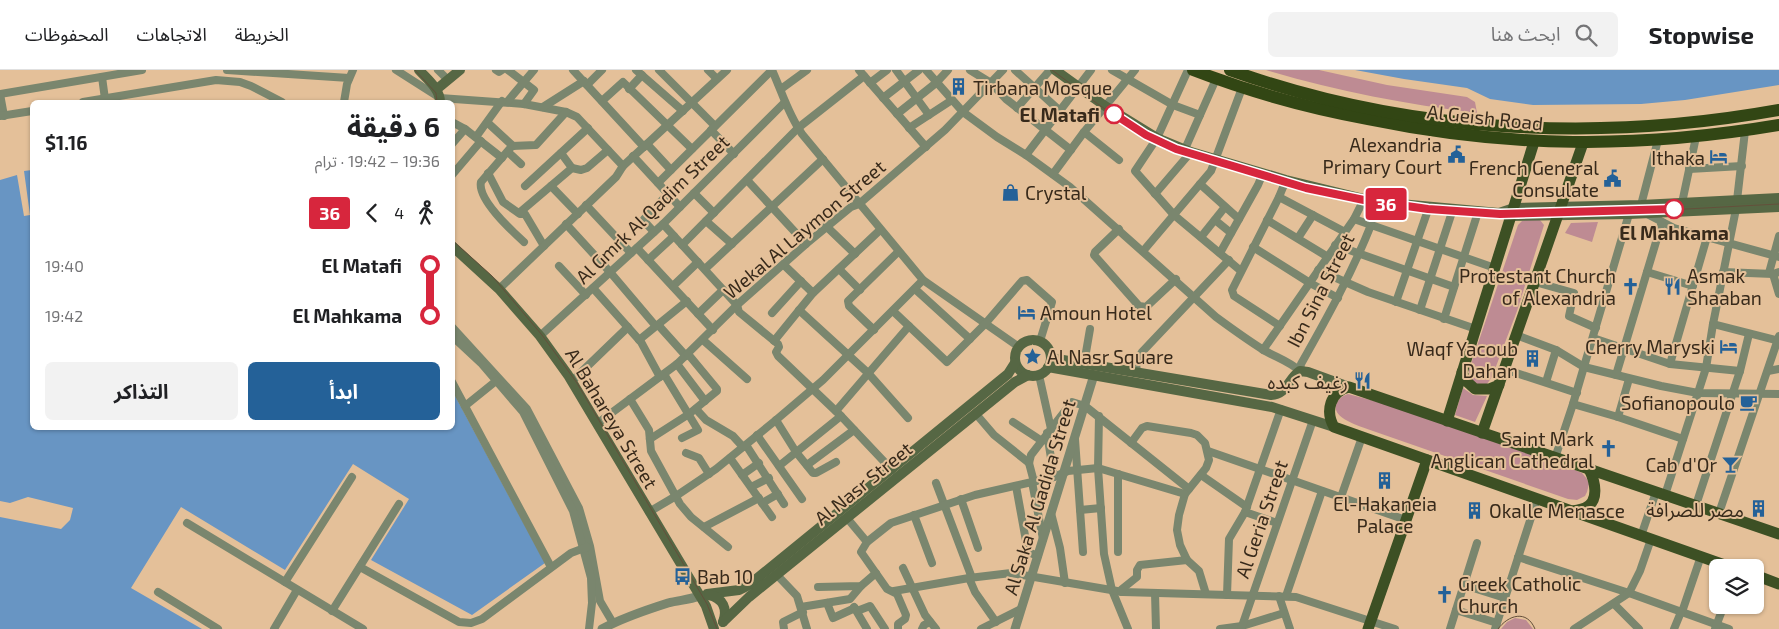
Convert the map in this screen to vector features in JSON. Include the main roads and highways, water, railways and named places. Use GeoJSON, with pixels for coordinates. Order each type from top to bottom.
{"type":"FeatureCollection","features":[{"type":"Feature","properties":{"kind":"highway","name":"Al Geish Road"},"geometry":{"type":"LineString","coordinates":[[1193,70],[1242,88],[1299,105],[1396,125],[1534,142],[1583,143],[1658,140],[1696,137],[1779,125]]}},
{"type":"Feature","properties":{"kind":"highway","name":"Al Geish Road"},"geometry":{"type":"LineString","coordinates":[[1230,70],[1311,95],[1393,114],[1466,124],[1539,128],[1627,128],[1710,120],[1779,110]]}},
{"type":"Feature","properties":{"kind":"highway"},"geometry":{"type":"LineString","coordinates":[[1710,120],[1713,128],[1711,135]]}},
{"type":"Feature","properties":{"kind":"highway"},"geometry":{"type":"LineString","coordinates":[[1534,142],[1539,128]]}},
{"type":"Feature","properties":{"kind":"main road"},"geometry":{"type":"LineString","coordinates":[[419,70],[439,97],[448,80],[460,70]]}},
{"type":"Feature","properties":{"kind":"main road"},"geometry":{"type":"LineString","coordinates":[[1055,70],[1105,106],[1157,138],[1188,150],[1286,180],[1364,199],[1499,213],[1644,209],[1736,204],[1779,198]]}},
{"type":"Feature","properties":{"kind":"main road"},"geometry":{"type":"LineString","coordinates":[[1447,421],[1534,142]]}},
{"type":"Feature","properties":{"kind":"main road"},"geometry":{"type":"LineString","coordinates":[[1482,433],[1583,143]]}},
{"type":"Feature","properties":{"kind":"main road"},"geometry":{"type":"LineString","coordinates":[[1736,204],[1779,206]]}},
{"type":"Feature","properties":{"kind":"main road"},"geometry":{"type":"LineString","coordinates":[[1560,211],[1629,214],[1644,209]]}},
{"type":"Feature","properties":{"kind":"main road","name":"Al Bahareya Street"},"geometry":{"type":"LineString","coordinates":[[455,249],[498,290],[540,336],[572,381],[717,627]]}},
{"type":"Feature","properties":{"kind":"main road"},"geometry":{"type":"LineString","coordinates":[[1028,340],[1040,341],[1048,348],[1050,362],[1039,375],[1028,375],[1020,371],[1016,363],[1015,354],[1019,347],[1028,340]]}},
{"type":"Feature","properties":{"kind":"main road"},"geometry":{"type":"LineString","coordinates":[[1050,362],[1084,364],[1271,395],[1283,392],[1304,372],[1779,534]]}},
{"type":"Feature","properties":{"kind":"main road"},"geometry":{"type":"LineString","coordinates":[[1050,362],[1094,375],[1281,409],[1709,559]]}},
{"type":"Feature","properties":{"kind":"main road","name":"Al Nasr Street"},"geometry":{"type":"LineString","coordinates":[[700,596],[744,589],[1008,374],[1016,363]]}},
{"type":"Feature","properties":{"kind":"main road"},"geometry":{"type":"LineString","coordinates":[[1462,372],[1465,380],[1475,388],[1489,389],[1499,385]]}},
{"type":"Feature","properties":{"kind":"main road","name":"Al Nasr Street"},"geometry":{"type":"LineString","coordinates":[[717,627],[777,574],[846,518],[1015,382],[1028,375]]}},
{"type":"Feature","properties":{"kind":"main road"},"geometry":{"type":"LineString","coordinates":[[1334,427],[1330,420],[1330,404],[1338,391],[1349,386]]}},
{"type":"Feature","properties":{"kind":"main road"},"geometry":{"type":"LineString","coordinates":[[1370,625],[1427,460]]}},
{"type":"Feature","properties":{"kind":"main road"},"geometry":{"type":"LineString","coordinates":[[1573,511],[1586,508],[1595,494],[1595,486],[1589,469]]}},
{"type":"Feature","properties":{"kind":"main road"},"geometry":{"type":"LineString","coordinates":[[1764,579],[1779,584]]}},
{"type":"Feature","properties":{"kind":"main road"},"geometry":{"type":"LineString","coordinates":[[730,591],[732,600],[740,606]]}},
{"type":"Feature","properties":{"kind":"main road"},"geometry":{"type":"LineString","coordinates":[[700,596],[717,597],[724,606],[725,616],[717,627]]}},
{"type":"Feature","properties":{"kind":"water"},"geometry":{"type":"Polygon","coordinates":[[[1355,70],[1779,70],[1779,85],[1685,100],[1641,104],[1533,105],[1490,99],[1467,88],[1355,70]]]}},
{"type":"Feature","properties":{"kind":"water"},"geometry":{"type":"Polygon","coordinates":[[[30,170],[30,215],[24,171],[30,170]]]}},
{"type":"Feature","properties":{"kind":"water"},"geometry":{"type":"Polygon","coordinates":[[[17,175],[24,216],[30,215],[30,430],[455,430],[455,396],[545,563],[472,615],[371,560],[409,499],[353,464],[285,570],[181,507],[131,588],[202,629],[0,629],[0,517],[61,529],[70,520],[73,508],[28,497],[10,503],[0,501],[0,180],[17,175]]]}},
{"type":"Feature","properties":{"kind":"tram line"},"geometry":{"type":"LineString","coordinates":[[415,70],[436,93],[437,100]]}},
{"type":"Feature","properties":{"kind":"tram line"},"geometry":{"type":"LineString","coordinates":[[1052,70],[1098,104],[1157,141],[1193,155],[1303,187],[1364,201],[1467,212],[1519,213],[1623,212],[1779,204]]}},
{"type":"Feature","properties":{"kind":"tram line","name":"36"},"geometry":{"type":"LineString","coordinates":[[1114,114],[1146,135],[1176,149],[1306,188],[1364,200],[1428,209],[1500,214],[1674,209]]}},
{"type":"Feature","properties":{"kind":"tram line"},"geometry":{"type":"LineString","coordinates":[[455,243],[492,276],[542,335],[577,383],[707,604],[717,629]]}},
{"type":"Feature","properties":{"kind":"tram line"},"geometry":{"type":"LineString","coordinates":[[1498,629],[1507,620],[1517,616],[1527,619],[1535,629]]}},
{"type":"Feature","properties":{"kind":"place","name":"Tirbana Mosque"},"geometry":{"type":"Point","coordinates":[959,87]}},
{"type":"Feature","properties":{"kind":"place","name":"El Matafi"},"geometry":{"type":"Point","coordinates":[1114,114]}},
{"type":"Feature","properties":{"kind":"place","name":"Alexandria Primary Court"},"geometry":{"type":"Point","coordinates":[1456,155]}},
{"type":"Feature","properties":{"kind":"place","name":"Ithaka"},"geometry":{"type":"Point","coordinates":[1719,157]}},
{"type":"Feature","properties":{"kind":"place","name":"French General Consulate"},"geometry":{"type":"Point","coordinates":[1613,178]}},
{"type":"Feature","properties":{"kind":"place","name":"Crystal"},"geometry":{"type":"Point","coordinates":[1011,192]}},
{"type":"Feature","properties":{"kind":"place","name":"El Mahkama"},"geometry":{"type":"Point","coordinates":[1674,209]}},
{"type":"Feature","properties":{"kind":"place","name":"Protestant Church of Alexandria"},"geometry":{"type":"Point","coordinates":[1630,286]}},
{"type":"Feature","properties":{"kind":"place","name":"Asmak Shaaban"},"geometry":{"type":"Point","coordinates":[1673,286]}},
{"type":"Feature","properties":{"kind":"place","name":"Amoun Hotel"},"geometry":{"type":"Point","coordinates":[1026,312]}},
{"type":"Feature","properties":{"kind":"place","name":"Cherry Maryski"},"geometry":{"type":"Point","coordinates":[1729,346]}},
{"type":"Feature","properties":{"kind":"place","name":"Al Nasr Square"},"geometry":{"type":"Point","coordinates":[1033,356]}},
{"type":"Feature","properties":{"kind":"place","name":"Waqf Yacoub Dahan"},"geometry":{"type":"Point","coordinates":[1532,359]}},
{"type":"Feature","properties":{"kind":"place","name":"رغيف كبده"},"geometry":{"type":"Point","coordinates":[1362,381]}},
{"type":"Feature","properties":{"kind":"place","name":"Sofianopoulo"},"geometry":{"type":"Point","coordinates":[1749,402]}},
{"type":"Feature","properties":{"kind":"place","name":"Saint Mark Anglican Cathedral"},"geometry":{"type":"Point","coordinates":[1608,449]}},
{"type":"Feature","properties":{"kind":"place","name":"Cab d'Or"},"geometry":{"type":"Point","coordinates":[1731,464]}},
{"type":"Feature","properties":{"kind":"place","name":"El-Hakaneia Palace"},"geometry":{"type":"Point","coordinates":[1385,480]}},
{"type":"Feature","properties":{"kind":"place","name":"مصر للصرافة"},"geometry":{"type":"Point","coordinates":[1758,509]}},
{"type":"Feature","properties":{"kind":"place","name":"Okalle Menasce"},"geometry":{"type":"Point","coordinates":[1475,510]}},
{"type":"Feature","properties":{"kind":"place","name":"Bab 10"},"geometry":{"type":"Point","coordinates":[683,576]}},
{"type":"Feature","properties":{"kind":"place","name":"Greek Catholic Church"},"geometry":{"type":"Point","coordinates":[1444,594]}}]}
